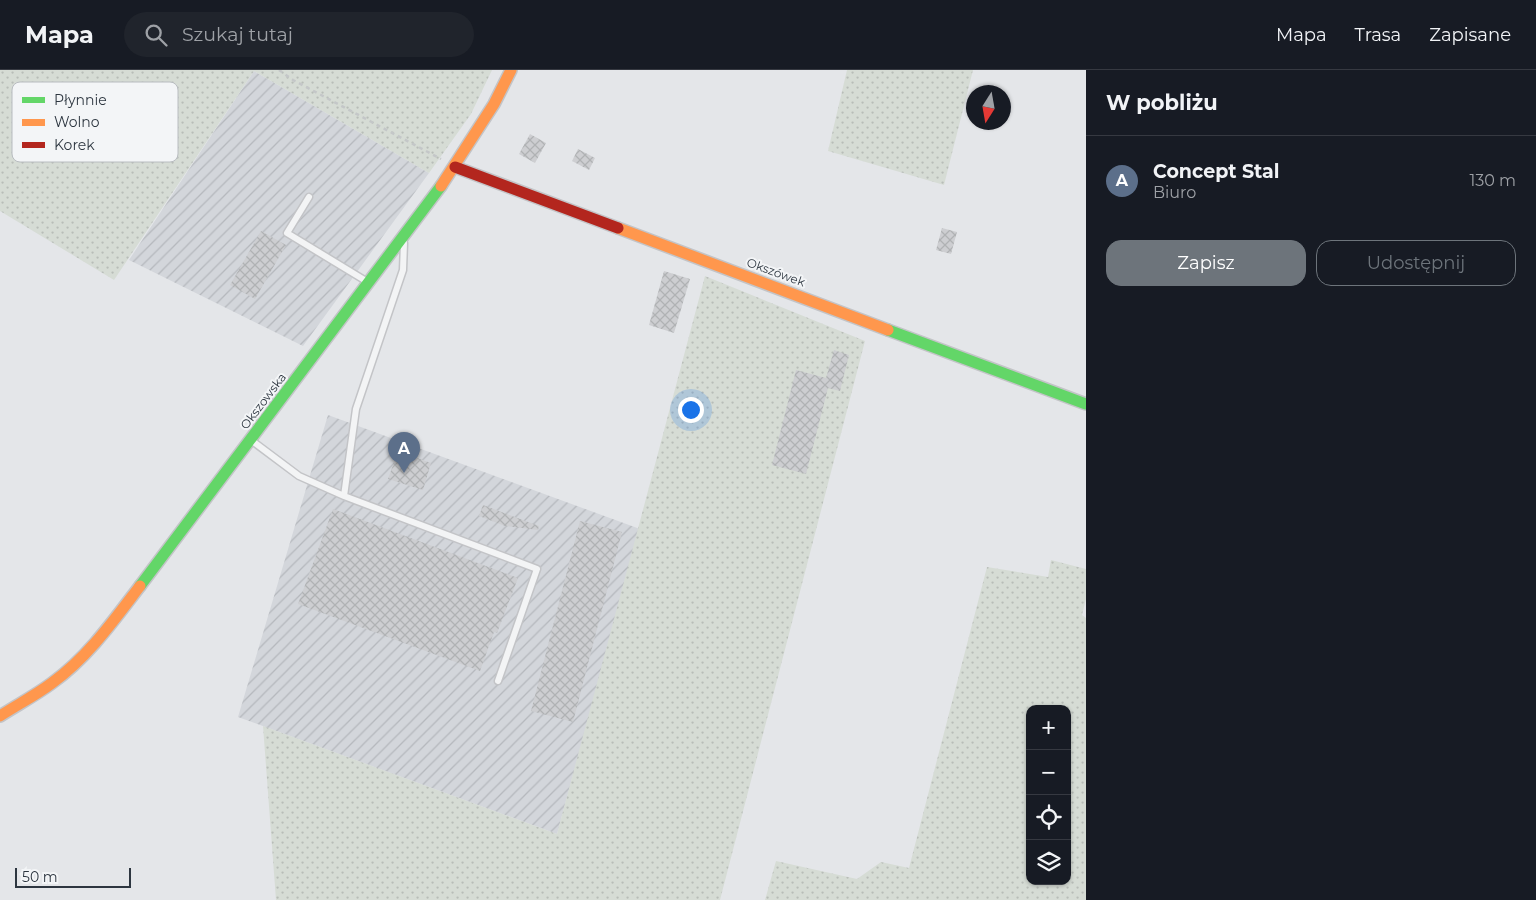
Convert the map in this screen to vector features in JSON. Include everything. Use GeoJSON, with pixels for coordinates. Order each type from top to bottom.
{"type":"FeatureCollection","features":[{"type":"Feature","properties":{"kind":"main road","name":"Okszowska"},"geometry":{"type":"LineString","coordinates":[[0,716],[45,688],[77,662],[113,622],[370,283],[455,167],[494,104],[511,70]]}},
{"type":"Feature","properties":{"kind":"main road","name":"Okszówek"},"geometry":{"type":"LineString","coordinates":[[455,167],[1086,404]]}},
{"type":"Feature","properties":{"kind":"lane"},"geometry":{"type":"LineString","coordinates":[[309,197],[288,233],[370,283]]}},
{"type":"Feature","properties":{"kind":"lane"},"geometry":{"type":"LineString","coordinates":[[344,496],[356,409],[403,270],[404,237]]}},
{"type":"Feature","properties":{"kind":"lane"},"geometry":{"type":"LineString","coordinates":[[251,440],[299,476],[344,496],[537,569],[498,681]]}},
{"type":"Feature","properties":{"kind":"path"},"geometry":{"type":"LineString","coordinates":[[279,70],[293,80],[455,167]]}},
{"type":"Feature","properties":{"kind":"shaded area"},"geometry":{"type":"Polygon","coordinates":[[[0,70],[492,70],[471,114],[429,173],[254,71],[114,280],[0,211],[0,70]]]}},
{"type":"Feature","properties":{"kind":"shaded area"},"geometry":{"type":"Polygon","coordinates":[[[847,70],[973,70],[969,85],[966,85],[966,98],[944,185],[828,151],[847,70]]]}},
{"type":"Feature","properties":{"kind":"shaded area"},"geometry":{"type":"Polygon","coordinates":[[[254,71],[429,173],[303,346],[129,260],[254,71]]]}},
{"type":"Feature","properties":{"kind":"shaded area"},"geometry":{"type":"Polygon","coordinates":[[[705,276],[865,341],[720,900],[276,900],[263,726],[557,834],[705,276]]]}},
{"type":"Feature","properties":{"kind":"shaded area"},"geometry":{"type":"Polygon","coordinates":[[[328,415],[640,529],[557,834],[238,717],[328,415]]]}},
{"type":"Feature","properties":{"kind":"shaded area"},"geometry":{"type":"Polygon","coordinates":[[[1051,560],[1086,569],[1086,599],[1082,615],[1086,618],[1086,900],[765,900],[776,861],[857,879],[881,862],[909,868],[987,567],[1048,577],[1051,560]]]}},
{"type":"Feature","properties":{"kind":"building"},"geometry":{"type":"Polygon","coordinates":[[[530,134],[546,143],[535,163],[519,154],[530,134]]]}},
{"type":"Feature","properties":{"kind":"building"},"geometry":{"type":"Polygon","coordinates":[[[578,149],[595,158],[589,170],[572,161],[578,149]]]}},
{"type":"Feature","properties":{"kind":"building"},"geometry":{"type":"Polygon","coordinates":[[[942,228],[957,232],[951,254],[936,250],[942,228]]]}},
{"type":"Feature","properties":{"kind":"building"},"geometry":{"type":"Polygon","coordinates":[[[261,231],[286,245],[255,299],[230,285],[261,231]]]}},
{"type":"Feature","properties":{"kind":"building"},"geometry":{"type":"Polygon","coordinates":[[[664,271],[690,279],[674,333],[649,325],[664,271]]]}},
{"type":"Feature","properties":{"kind":"building"},"geometry":{"type":"Polygon","coordinates":[[[834,350],[849,355],[840,391],[828,388],[806,474],[772,465],[796,370],[826,378],[834,350]]]}},
{"type":"Feature","properties":{"kind":"building"},"geometry":{"type":"Polygon","coordinates":[[[398,451],[431,463],[423,490],[388,479],[398,451]]]}},
{"type":"Feature","properties":{"kind":"building"},"geometry":{"type":"Polygon","coordinates":[[[483,505],[539,526],[538,530],[505,526],[479,516],[483,505]]]}},
{"type":"Feature","properties":{"kind":"building"},"geometry":{"type":"Polygon","coordinates":[[[333,509],[518,578],[497,633],[494,632],[480,671],[298,604],[333,509]]]}},
{"type":"Feature","properties":{"kind":"building"},"geometry":{"type":"Polygon","coordinates":[[[580,521],[622,532],[573,722],[531,711],[580,521]]]}},
{"type":"Feature","properties":{"kind":"traffic: fast"},"geometry":{"type":"LineString","coordinates":[[140,586],[441,186]]}},
{"type":"Feature","properties":{"kind":"traffic: fast"},"geometry":{"type":"LineString","coordinates":[[888,330],[1086,404]]}},
{"type":"Feature","properties":{"kind":"traffic: slow"},"geometry":{"type":"LineString","coordinates":[[441,186],[494,104],[511,70]]}},
{"type":"Feature","properties":{"kind":"traffic: slow"},"geometry":{"type":"LineString","coordinates":[[618,228],[888,330]]}},
{"type":"Feature","properties":{"kind":"traffic: slow"},"geometry":{"type":"LineString","coordinates":[[0,716],[46,687],[77,662],[100,638],[140,586]]}},
{"type":"Feature","properties":{"kind":"traffic: jam"},"geometry":{"type":"LineString","coordinates":[[455,167],[618,228]]}},
{"type":"Feature","properties":{"kind":"place","name":"Concept Stal"},"geometry":{"type":"Point","coordinates":[404,473]}}]}
